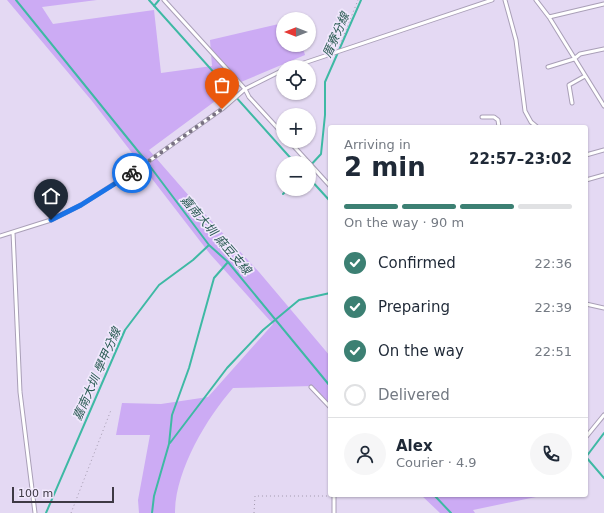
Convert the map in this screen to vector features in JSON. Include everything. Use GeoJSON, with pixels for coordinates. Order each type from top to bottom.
{"type":"FeatureCollection","features":[{"type":"Feature","properties":{"kind":"lane"},"geometry":{"type":"LineString","coordinates":[[164,0],[245,89],[249,97],[276,126]]}},
{"type":"Feature","properties":{"kind":"lane"},"geometry":{"type":"LineString","coordinates":[[312,60],[492,0]]}},
{"type":"Feature","properties":{"kind":"lane"},"geometry":{"type":"LineString","coordinates":[[506,0],[516,40],[525,111],[531,122],[535,125]]}},
{"type":"Feature","properties":{"kind":"lane"},"geometry":{"type":"LineString","coordinates":[[536,0],[549,17],[604,106]]}},
{"type":"Feature","properties":{"kind":"lane"},"geometry":{"type":"LineString","coordinates":[[549,17],[604,4]]}},
{"type":"Feature","properties":{"kind":"lane"},"geometry":{"type":"LineString","coordinates":[[548,67],[574,59],[580,54],[604,48]]}},
{"type":"Feature","properties":{"kind":"lane"},"geometry":{"type":"LineString","coordinates":[[0,236],[51,220],[81,205],[142,166],[222,109],[245,89],[276,74]]}},
{"type":"Feature","properties":{"kind":"lane"},"geometry":{"type":"LineString","coordinates":[[572,103],[569,85],[585,76]]}},
{"type":"Feature","properties":{"kind":"lane"},"geometry":{"type":"LineString","coordinates":[[482,117],[494,117],[498,120],[499,125]]}},
{"type":"Feature","properties":{"kind":"lane"},"geometry":{"type":"LineString","coordinates":[[295,148],[328,184]]}},
{"type":"Feature","properties":{"kind":"lane"},"geometry":{"type":"LineString","coordinates":[[588,154],[604,150]]}},
{"type":"Feature","properties":{"kind":"lane"},"geometry":{"type":"LineString","coordinates":[[588,179],[604,175]]}},
{"type":"Feature","properties":{"kind":"lane"},"geometry":{"type":"LineString","coordinates":[[13,232],[20,392],[35,513]]}},
{"type":"Feature","properties":{"kind":"lane"},"geometry":{"type":"LineString","coordinates":[[588,304],[604,308]]}},
{"type":"Feature","properties":{"kind":"lane"},"geometry":{"type":"LineString","coordinates":[[311,386],[328,405]]}},
{"type":"Feature","properties":{"kind":"lane"},"geometry":{"type":"LineString","coordinates":[[588,434],[604,415]]}},
{"type":"Feature","properties":{"kind":"lane"},"geometry":{"type":"LineString","coordinates":[[334,497],[334,513]]}},
{"type":"Feature","properties":{"kind":"path"},"geometry":{"type":"LineString","coordinates":[[337,51],[358,0]]}},
{"type":"Feature","properties":{"kind":"path"},"geometry":{"type":"LineString","coordinates":[[71,513],[112,410]]}},
{"type":"Feature","properties":{"kind":"path"},"geometry":{"type":"LineString","coordinates":[[254,513],[255,496],[328,495]]}},
{"type":"Feature","properties":{"kind":"shaded area"},"geometry":{"type":"Polygon","coordinates":[[[7,0],[97,0],[42,7],[53,24],[154,10],[161,73],[212,66],[210,40],[276,25],[276,52],[304,52],[305,55],[293,60],[276,60],[276,67],[241,82],[149,150],[204,213],[259,272],[328,354],[328,403],[313,386],[233,388],[203,430],[186,463],[176,497],[175,513],[139,513],[138,500],[150,435],[116,435],[122,403],[161,404],[208,397],[273,324],[210,254],[92,101],[7,0]]]}},
{"type":"Feature","properties":{"kind":"shaded area"},"geometry":{"type":"Polygon","coordinates":[[[423,497],[536,497],[473,510],[475,513],[440,513],[423,497]]]}},
{"type":"Feature","properties":{"kind":"waterway","name":"嘉南大圳 麻豆支線"},"geometry":{"type":"LineString","coordinates":[[16,0],[146,161],[209,245],[228,262],[328,384]]}},
{"type":"Feature","properties":{"kind":"waterway"},"geometry":{"type":"LineString","coordinates":[[149,0],[289,156]]}},
{"type":"Feature","properties":{"kind":"waterway"},"geometry":{"type":"LineString","coordinates":[[154,6],[159,0]]}},
{"type":"Feature","properties":{"kind":"waterway","name":"厝寮分線"},"geometry":{"type":"LineString","coordinates":[[316,159],[321,154],[325,115],[325,82],[361,0]]}},
{"type":"Feature","properties":{"kind":"waterway"},"geometry":{"type":"LineString","coordinates":[[316,186],[328,199]]}},
{"type":"Feature","properties":{"kind":"waterway","name":"嘉南大圳 學甲分線"},"geometry":{"type":"LineString","coordinates":[[46,513],[125,330],[159,285],[193,260],[209,245]]}},
{"type":"Feature","properties":{"kind":"waterway"},"geometry":{"type":"LineString","coordinates":[[152,513],[154,496],[169,444],[172,415],[189,368],[214,278],[228,262]]}},
{"type":"Feature","properties":{"kind":"waterway"},"geometry":{"type":"LineString","coordinates":[[170,443],[227,368],[263,330],[299,300],[328,293]]}},
{"type":"Feature","properties":{"kind":"waterway"},"geometry":{"type":"LineString","coordinates":[[588,454],[604,433]]}},
{"type":"Feature","properties":{"kind":"waterway"},"geometry":{"type":"LineString","coordinates":[[588,459],[604,478]]}},
{"type":"Feature","properties":{"kind":"waterway","name":"嘉南大圳 麻豆支線"},"geometry":{"type":"LineString","coordinates":[[436,497],[451,513]]}},
{"type":"Feature","properties":{"kind":"way so far"},"geometry":{"type":"LineString","coordinates":[[132,173],[222,109]]}},
{"type":"Feature","properties":{"kind":"route"},"geometry":{"type":"LineString","coordinates":[[51,220],[81,205],[132,173]]}}]}
